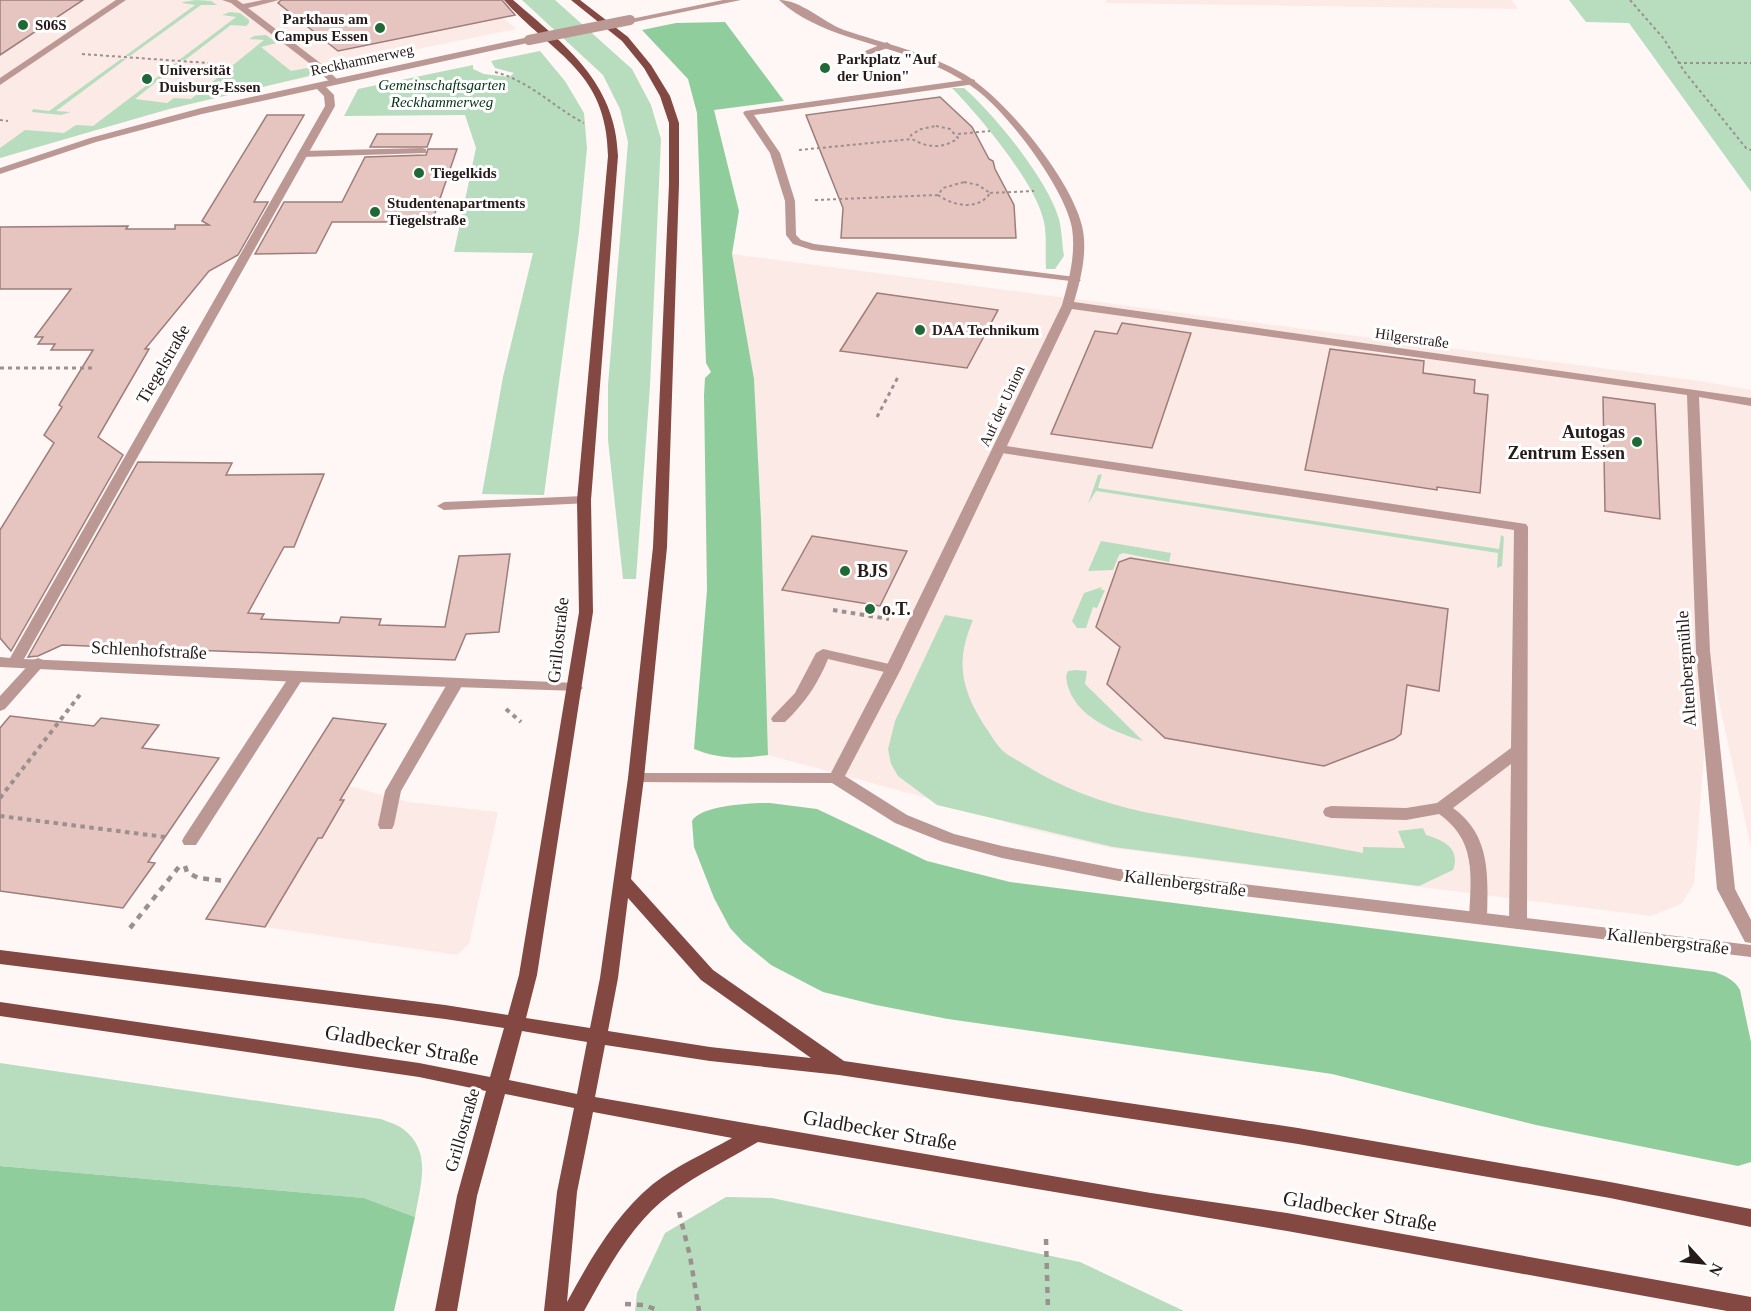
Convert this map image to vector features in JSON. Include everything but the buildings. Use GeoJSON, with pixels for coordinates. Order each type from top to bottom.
{"type":"FeatureCollection","features":[{"type":"Feature","properties":{"kind":"main road","name":"Grillostraße"},"geometry":{"type":"LineString","coordinates":[[446,1311],[467,1196],[530,966],[576,688],[586,612],[584,500],[612,188],[613,150],[610,124],[601,98],[584,71],[508,0]]}},
{"type":"Feature","properties":{"kind":"main road"},"geometry":{"type":"LineString","coordinates":[[555,1311],[567,1192],[609,978],[636,778],[660,547],[669,338],[674,123],[665,96],[648,67],[625,39],[575,0]]}},
{"type":"Feature","properties":{"kind":"main road"},"geometry":{"type":"LineString","coordinates":[[622,880],[707,975],[839,1068]]}},
{"type":"Feature","properties":{"kind":"main road","name":"Gladbecker Straße"},"geometry":{"type":"LineString","coordinates":[[0,957],[515,1023],[710,1054],[839,1068],[1298,1136],[1610,1190],[1751,1218]]}},
{"type":"Feature","properties":{"kind":"main road","name":"Gladbecker Straße"},"geometry":{"type":"LineString","coordinates":[[0,1009],[387,1065],[583,1104],[1150,1201],[1287,1222],[1751,1306]]}},
{"type":"Feature","properties":{"kind":"main road"},"geometry":{"type":"LineString","coordinates":[[573,1311],[592,1276],[640,1209],[662,1189],[757,1133]]}},
{"type":"Feature","properties":{"kind":"street"},"geometry":{"type":"LineString","coordinates":[[0,82],[122,0]]}},
{"type":"Feature","properties":{"kind":"street"},"geometry":{"type":"LineString","coordinates":[[226,0],[233,1],[316,64],[335,82]]}},
{"type":"Feature","properties":{"kind":"street","name":"Reckhammerweg"},"geometry":{"type":"LineString","coordinates":[[0,171],[148,125],[319,85],[528,40],[736,0]]}},
{"type":"Feature","properties":{"kind":"street","name":"Auf der Union"},"geometry":{"type":"LineString","coordinates":[[783,0],[833,29],[921,56],[972,82],[998,104],[1064,189],[1074,214],[1080,248],[1068,305],[893,669],[836,778]]}},
{"type":"Feature","properties":{"kind":"street"},"geometry":{"type":"LineString","coordinates":[[243,9],[277,2]]}},
{"type":"Feature","properties":{"kind":"street"},"geometry":{"type":"LineString","coordinates":[[857,56],[887,45]]}},
{"type":"Feature","properties":{"kind":"street"},"geometry":{"type":"LineString","coordinates":[[972,82],[748,113],[775,153],[790,201],[791,236],[796,242],[812,247],[1075,280]]}},
{"type":"Feature","properties":{"kind":"street","name":"Tiegelstraße"},"geometry":{"type":"LineString","coordinates":[[8,662],[330,106],[329,94],[319,85]]}},
{"type":"Feature","properties":{"kind":"street"},"geometry":{"type":"LineString","coordinates":[[302,154],[422,151]]}},
{"type":"Feature","properties":{"kind":"street","name":"Hilgerstraße"},"geometry":{"type":"LineString","coordinates":[[1068,305],[1751,402]]}},
{"type":"Feature","properties":{"kind":"street","name":"Altenbergmühle"},"geometry":{"type":"LineString","coordinates":[[1693,392],[1703,651],[1726,889],[1751,937]]}},
{"type":"Feature","properties":{"kind":"street"},"geometry":{"type":"LineString","coordinates":[[1000,449],[1521,527],[1518,923]]}},
{"type":"Feature","properties":{"kind":"street"},"geometry":{"type":"LineString","coordinates":[[444,506],[584,500]]}},
{"type":"Feature","properties":{"kind":"street"},"geometry":{"type":"LineString","coordinates":[[778,719],[799,701],[810,684],[823,653],[893,669]]}},
{"type":"Feature","properties":{"kind":"street","name":"Schlenhofstraße"},"geometry":{"type":"LineString","coordinates":[[8,662],[296,677],[576,688]]}},
{"type":"Feature","properties":{"kind":"street"},"geometry":{"type":"LineString","coordinates":[[0,706],[38,663]]}},
{"type":"Feature","properties":{"kind":"street"},"geometry":{"type":"LineString","coordinates":[[190,841],[296,677]]}},
{"type":"Feature","properties":{"kind":"street"},"geometry":{"type":"LineString","coordinates":[[386,825],[393,791],[455,684]]}},
{"type":"Feature","properties":{"kind":"street"},"geometry":{"type":"LineString","coordinates":[[1331,812],[1406,814],[1442,808],[1518,751]]}},
{"type":"Feature","properties":{"kind":"street"},"geometry":{"type":"LineString","coordinates":[[636,778],[836,778]]}},
{"type":"Feature","properties":{"kind":"street","name":"Kallenbergstraße"},"geometry":{"type":"LineString","coordinates":[[836,778],[901,819],[949,838],[1002,852],[1119,875],[1751,951]]}},
{"type":"Feature","properties":{"kind":"street"},"geometry":{"type":"LineString","coordinates":[[1442,808],[1464,824],[1472,836],[1479,869],[1478,918]]}},
{"type":"Feature","properties":{"kind":"path"},"geometry":{"type":"LineString","coordinates":[[1630,0],[1664,39],[1678,63],[1746,148],[1751,150]]}},
{"type":"Feature","properties":{"kind":"path"},"geometry":{"type":"LineString","coordinates":[[45,52],[208,63]]}},
{"type":"Feature","properties":{"kind":"path"},"geometry":{"type":"LineString","coordinates":[[1678,63],[1751,63]]}},
{"type":"Feature","properties":{"kind":"path"},"geometry":{"type":"LineString","coordinates":[[488,71],[516,77],[569,116],[590,124]]}},
{"type":"Feature","properties":{"kind":"path"},"geometry":{"type":"LineString","coordinates":[[0,120],[8,121]]}},
{"type":"Feature","properties":{"kind":"path"},"geometry":{"type":"LineString","coordinates":[[912,139],[911,135],[915,131],[929,127],[949,129],[958,134],[975,132]]}},
{"type":"Feature","properties":{"kind":"path"},"geometry":{"type":"LineString","coordinates":[[775,153],[912,139],[923,144],[940,145],[955,141],[958,134]]}},
{"type":"Feature","properties":{"kind":"path"},"geometry":{"type":"LineString","coordinates":[[938,195],[938,192],[945,186],[960,183],[983,186],[990,193],[1007,192]]}},
{"type":"Feature","properties":{"kind":"path"},"geometry":{"type":"LineString","coordinates":[[790,201],[938,195],[952,203],[967,204],[981,202],[987,199],[990,193]]}},
{"type":"Feature","properties":{"kind":"path"},"geometry":{"type":"LineString","coordinates":[[0,368],[95,368]]}},
{"type":"Feature","properties":{"kind":"path"},"geometry":{"type":"LineString","coordinates":[[877,417],[898,377]]}},
{"type":"Feature","properties":{"kind":"path"},"geometry":{"type":"LineString","coordinates":[[833,610],[894,620]]}},
{"type":"Feature","properties":{"kind":"path"},"geometry":{"type":"LineString","coordinates":[[0,798],[102,667]]}},
{"type":"Feature","properties":{"kind":"path"},"geometry":{"type":"LineString","coordinates":[[0,816],[190,841],[183,853],[187,872],[226,881]]}},
{"type":"Feature","properties":{"kind":"path"},"geometry":{"type":"LineString","coordinates":[[130,928],[183,861]]}},
{"type":"Feature","properties":{"kind":"path"},"geometry":{"type":"LineString","coordinates":[[672,1203],[679,1210],[690,1256],[699,1311]]}},
{"type":"Feature","properties":{"kind":"path"},"geometry":{"type":"LineString","coordinates":[[1046,1239],[1048,1311]]}},
{"type":"Feature","properties":{"kind":"path"},"geometry":{"type":"LineString","coordinates":[[624,1304],[653,1307],[660,1311]]}},
{"type":"Feature","properties":{"kind":"shaded area","name":"Universität Duisburg-Essen"},"geometry":{"type":"Polygon","coordinates":[[[0,0],[484,0],[516,29],[374,58],[355,67],[220,96],[0,158],[0,0]]]}},
{"type":"Feature","properties":{"kind":"shaded area"},"geometry":{"type":"Polygon","coordinates":[[[1106,0],[1512,0],[1518,9],[1106,3],[1106,0]]]}},
{"type":"Feature","properties":{"kind":"shaded area"},"geometry":{"type":"Polygon","coordinates":[[[732,254],[1700,381],[1751,390],[1751,848],[1711,666],[1694,884],[1681,904],[1651,916],[1111,848],[1024,828],[949,804],[768,755],[761,519],[732,254]]]}},
{"type":"Feature","properties":{"kind":"shaded area"},"geometry":{"type":"Polygon","coordinates":[[[294,779],[349,786],[409,802],[498,812],[469,944],[457,955],[265,927],[309,853],[252,845],[294,779]]]}},
{"type":"Feature","properties":{"kind":"green space"},"geometry":{"type":"Polygon","coordinates":[[[522,0],[555,0],[632,69],[651,105],[661,139],[650,386],[636,579],[623,579],[608,440],[608,385],[628,142],[620,109],[603,75],[522,0]]]}},
{"type":"Feature","properties":{"kind":"green space"},"geometry":{"type":"Polygon","coordinates":[[[1569,0],[1751,0],[1751,192],[1629,23],[1586,22],[1569,0]]]}},
{"type":"Feature","properties":{"kind":"green space"},"geometry":{"type":"Polygon","coordinates":[[[211,1],[217,5],[201,5],[130,56],[125,56],[195,5],[183,2],[211,1]]]}},
{"type":"Feature","properties":{"kind":"green space"},"geometry":{"type":"Polygon","coordinates":[[[230,12],[240,13],[249,20],[249,23],[246,26],[231,25],[185,60],[179,60],[236,17],[222,15],[230,12]]]}},
{"type":"Feature","properties":{"kind":"green space"},"geometry":{"type":"Polygon","coordinates":[[[725,22],[784,101],[714,110],[739,211],[732,254],[754,379],[768,755],[749,757],[712,755],[694,749],[707,590],[704,395],[705,378],[711,372],[706,363],[697,113],[688,79],[642,30],[676,23],[725,22]]]}},
{"type":"Feature","properties":{"kind":"green space"},"geometry":{"type":"Polygon","coordinates":[[[266,35],[277,43],[261,47],[291,71],[307,68],[317,74],[169,109],[0,158],[0,148],[25,130],[64,133],[76,125],[93,126],[176,63],[180,63],[135,99],[167,103],[174,98],[191,99],[264,40],[249,39],[266,35]]]}},
{"type":"Feature","properties":{"kind":"green space","name":"Gemeinschaftsgarten Reckhammerweg"},"geometry":{"type":"Polygon","coordinates":[[[540,51],[565,81],[584,113],[587,148],[579,232],[544,495],[482,494],[503,377],[533,253],[454,252],[476,148],[465,115],[344,116],[358,89],[473,65],[473,69],[484,74],[509,77],[514,73],[495,68],[491,61],[540,51]]]}},
{"type":"Feature","properties":{"kind":"green space"},"geometry":{"type":"Polygon","coordinates":[[[121,59],[126,59],[56,111],[71,112],[61,115],[32,112],[33,109],[49,111],[121,59]]]}},
{"type":"Feature","properties":{"kind":"green space"},"geometry":{"type":"Polygon","coordinates":[[[952,88],[964,88],[976,99],[1019,149],[1044,186],[1053,203],[1061,228],[1064,256],[1055,269],[1046,269],[1044,222],[1030,189],[1006,151],[952,88]]]}},
{"type":"Feature","properties":{"kind":"green space"},"geometry":{"type":"Polygon","coordinates":[[[1102,474],[1098,488],[1499,549],[1501,535],[1504,537],[1502,566],[1497,568],[1498,553],[1096,491],[1088,504],[1098,475],[1102,474]]]}},
{"type":"Feature","properties":{"kind":"green space"},"geometry":{"type":"Polygon","coordinates":[[[1101,541],[1171,553],[1169,562],[1123,553],[1119,555],[1113,570],[1088,571],[1101,541]]]}},
{"type":"Feature","properties":{"kind":"green space"},"geometry":{"type":"Polygon","coordinates":[[[1102,587],[1101,590],[1105,590],[1097,608],[1093,607],[1086,628],[1077,628],[1072,621],[1084,593],[1102,587]]]}},
{"type":"Feature","properties":{"kind":"green space"},"geometry":{"type":"Polygon","coordinates":[[[945,615],[973,620],[964,649],[963,676],[971,701],[986,728],[1004,752],[1053,781],[1098,799],[1144,812],[1363,853],[1363,847],[1405,848],[1398,831],[1423,828],[1426,835],[1445,843],[1453,851],[1455,863],[1453,870],[1419,886],[1113,847],[937,805],[898,776],[891,764],[888,749],[895,721],[945,615]]]}},
{"type":"Feature","properties":{"kind":"green space"},"geometry":{"type":"Polygon","coordinates":[[[1068,671],[1087,671],[1085,684],[1143,741],[1105,726],[1083,711],[1069,689],[1066,676],[1068,671]]]}},
{"type":"Feature","properties":{"kind":"green space"},"geometry":{"type":"Polygon","coordinates":[[[770,803],[817,809],[927,861],[1010,882],[1715,972],[1733,981],[1740,990],[1751,1042],[1751,1162],[1738,1166],[1536,1125],[1332,1074],[948,1019],[823,992],[771,965],[730,928],[714,898],[694,847],[692,821],[705,811],[728,806],[770,803]]]}},
{"type":"Feature","properties":{"kind":"green space"},"geometry":{"type":"Polygon","coordinates":[[[0,1063],[381,1119],[395,1124],[412,1138],[421,1158],[421,1181],[415,1217],[364,1198],[0,1166],[0,1063]]]}},
{"type":"Feature","properties":{"kind":"green space"},"geometry":{"type":"Polygon","coordinates":[[[0,1166],[364,1198],[415,1217],[394,1311],[0,1311],[0,1166]]]}},
{"type":"Feature","properties":{"kind":"green space"},"geometry":{"type":"Polygon","coordinates":[[[726,1197],[772,1198],[1080,1262],[1184,1311],[635,1311],[637,1293],[665,1233],[726,1197]]]}},
{"type":"Feature","properties":{"kind":"place","name":"S06S"},"geometry":{"type":"Point","coordinates":[23,25]}},
{"type":"Feature","properties":{"kind":"place","name":"Parkhaus am Campus Essen"},"geometry":{"type":"Point","coordinates":[380,28]}},
{"type":"Feature","properties":{"kind":"place","name":"Parkplatz \"Auf der Union\""},"geometry":{"type":"Point","coordinates":[825,68]}},
{"type":"Feature","properties":{"kind":"place","name":"Universität Duisburg-Essen"},"geometry":{"type":"Point","coordinates":[147,79]}},
{"type":"Feature","properties":{"kind":"place","name":"Tiegelkids"},"geometry":{"type":"Point","coordinates":[419,173]}},
{"type":"Feature","properties":{"kind":"place","name":"Studentenapartments Tiegelstraße"},"geometry":{"type":"Point","coordinates":[375,212]}},
{"type":"Feature","properties":{"kind":"place","name":"DAA Technikum"},"geometry":{"type":"Point","coordinates":[920,330]}},
{"type":"Feature","properties":{"kind":"place","name":"Autogas Zentrum Essen"},"geometry":{"type":"Point","coordinates":[1637,442]}},
{"type":"Feature","properties":{"kind":"place","name":"BJS"},"geometry":{"type":"Point","coordinates":[845,571]}},
{"type":"Feature","properties":{"kind":"place","name":"o.T."},"geometry":{"type":"Point","coordinates":[870,609]}}]}
